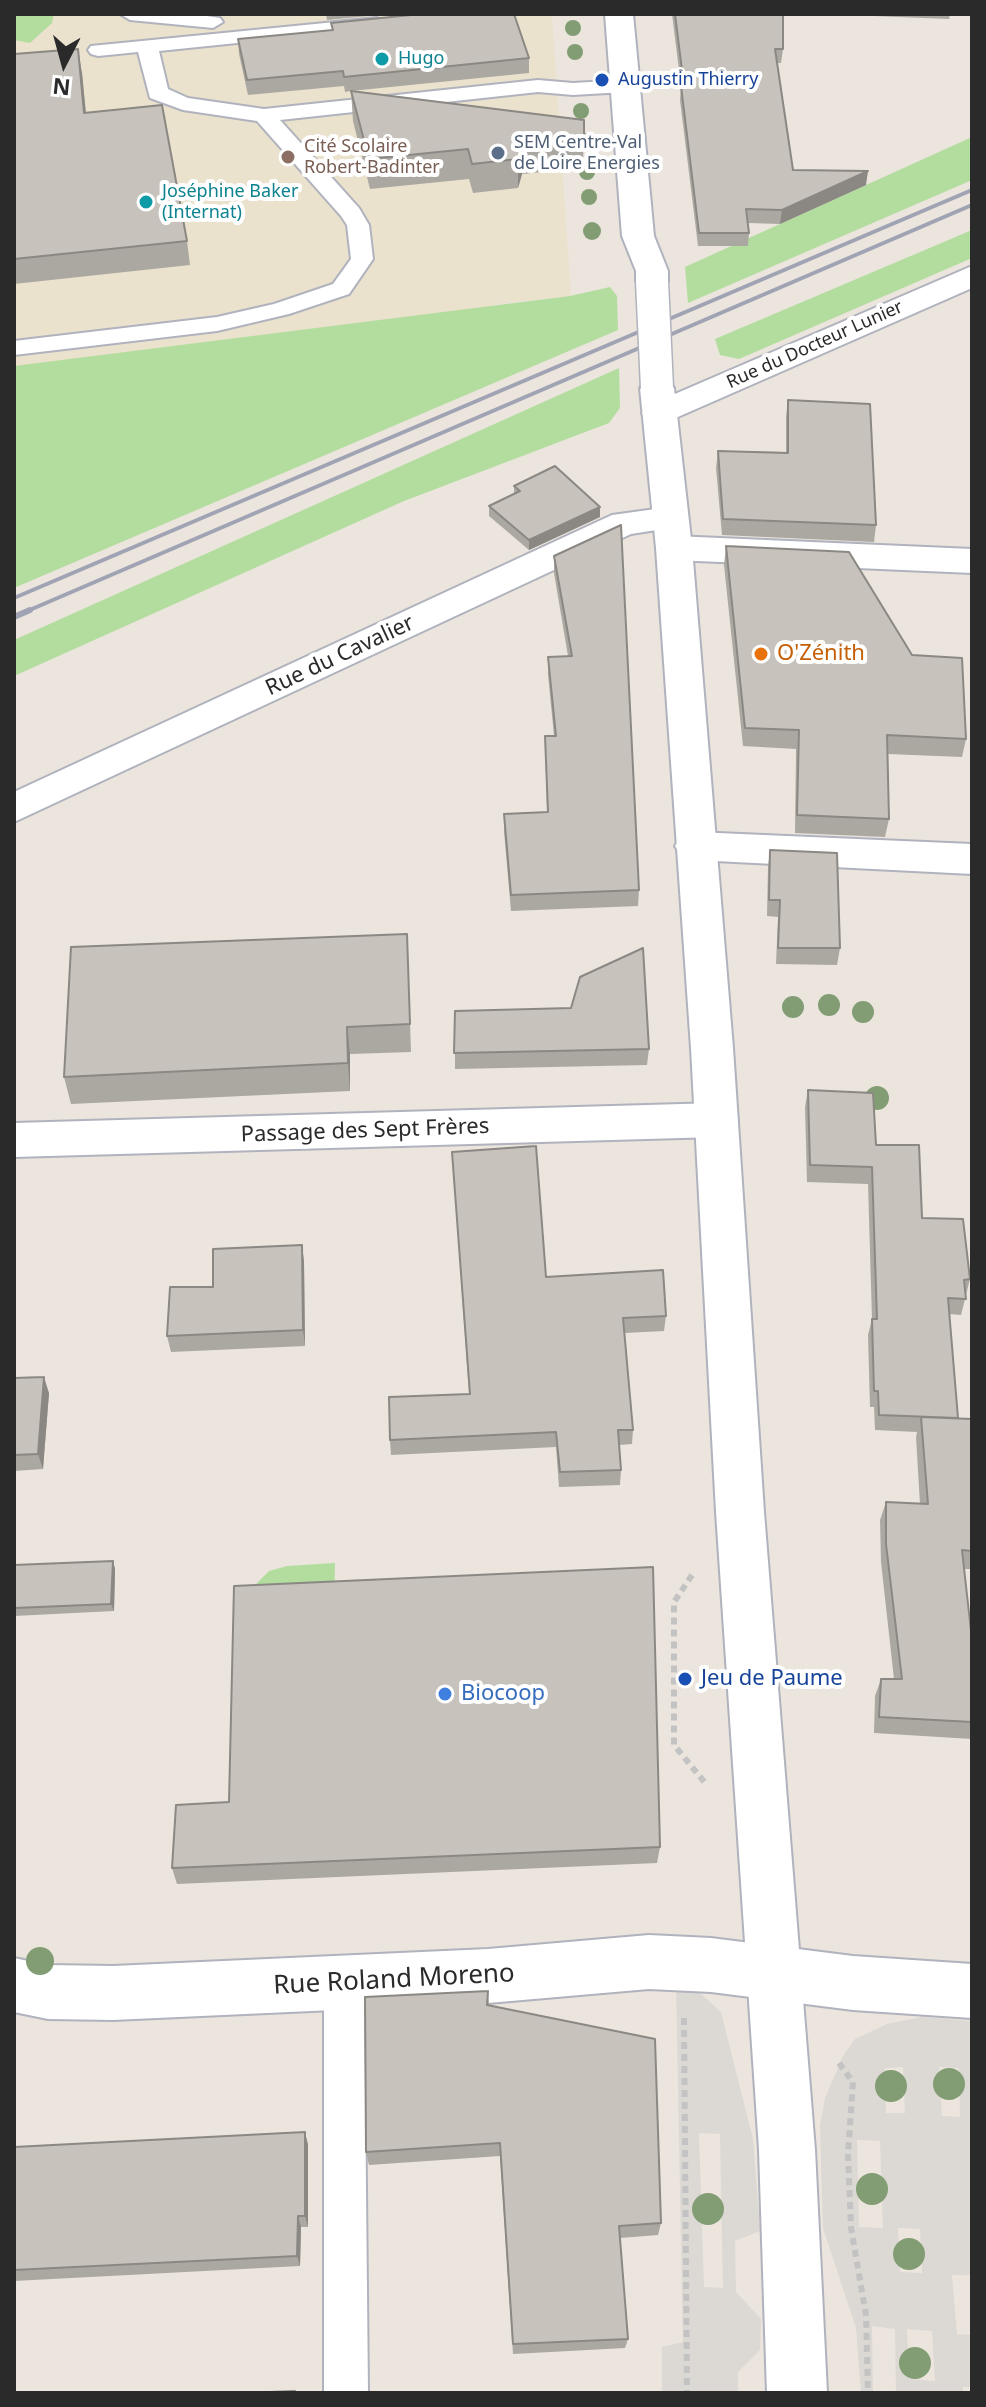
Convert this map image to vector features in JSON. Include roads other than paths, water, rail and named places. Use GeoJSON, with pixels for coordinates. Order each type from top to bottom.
{"type":"FeatureCollection","features":[{"type":"Feature","properties":{"kind":"street"},"geometry":{"type":"LineString","coordinates":[[619,14],[638,236],[652,271],[658,401],[672,533],[717,1120],[741,1527],[787,2150],[797,2393]]}},
{"type":"Feature","properties":{"kind":"street","name":"Rue du Docteur Lunier"},"geometry":{"type":"LineString","coordinates":[[658,401],[972,276]]}},
{"type":"Feature","properties":{"kind":"street","name":"Rue du Cavalier"},"geometry":{"type":"LineString","coordinates":[[14,808],[624,523],[672,533],[972,561]]}},
{"type":"Feature","properties":{"kind":"street"},"geometry":{"type":"LineString","coordinates":[[695,846],[972,859]]}},
{"type":"Feature","properties":{"kind":"street","name":"Passage des Sept Frères"},"geometry":{"type":"LineString","coordinates":[[14,1140],[717,1120]]}},
{"type":"Feature","properties":{"kind":"street","name":"Rue Roland Moreno"},"geometry":{"type":"LineString","coordinates":[[14,1985],[48,1992],[113,1993],[488,1976],[649,1962],[711,1965],[774,1975],[972,1991]]}},
{"type":"Feature","properties":{"kind":"lane"},"geometry":{"type":"LineString","coordinates":[[130,14],[295,32]]}},
{"type":"Feature","properties":{"kind":"lane"},"geometry":{"type":"LineString","coordinates":[[98,50],[397,22]]}},
{"type":"Feature","properties":{"kind":"lane"},"geometry":{"type":"LineString","coordinates":[[147,44],[158,93],[183,104],[264,115],[538,86],[573,89],[625,86]]}},
{"type":"Feature","properties":{"kind":"lane"},"geometry":{"type":"LineString","coordinates":[[14,348],[217,324],[281,309],[341,289],[362,259],[358,225],[264,115]]}},
{"type":"Feature","properties":{"kind":"lane"},"geometry":{"type":"LineString","coordinates":[[344,1982],[346,2393]]}},
{"type":"Feature","properties":{"kind":"railway"},"geometry":{"type":"LineString","coordinates":[[14,598],[972,190]]}},
{"type":"Feature","properties":{"kind":"railway"},"geometry":{"type":"LineString","coordinates":[[25,612],[972,205]]}},
{"type":"Feature","properties":{"kind":"railway"},"geometry":{"type":"LineString","coordinates":[[14,617],[30,610]]}},
{"type":"Feature","properties":{"kind":"place","name":"Hugo"},"geometry":{"type":"Point","coordinates":[382,59]}},
{"type":"Feature","properties":{"kind":"place","name":"Augustin Thierry"},"geometry":{"type":"Point","coordinates":[602,80]}},
{"type":"Feature","properties":{"kind":"place","name":"SEM Centre-Val de Loire Energies"},"geometry":{"type":"Point","coordinates":[498,153]}},
{"type":"Feature","properties":{"kind":"place","name":"Cité Scolaire Robert-Badinter"},"geometry":{"type":"Point","coordinates":[288,157]}},
{"type":"Feature","properties":{"kind":"place","name":"Joséphine Baker (Internat)"},"geometry":{"type":"Point","coordinates":[146,202]}},
{"type":"Feature","properties":{"kind":"place","name":"O'Zénith"},"geometry":{"type":"Point","coordinates":[761,654]}},
{"type":"Feature","properties":{"kind":"place","name":"Jeu de Paume"},"geometry":{"type":"Point","coordinates":[685,1679]}},
{"type":"Feature","properties":{"kind":"place","name":"Biocoop"},"geometry":{"type":"Point","coordinates":[445,1694]}}]}
